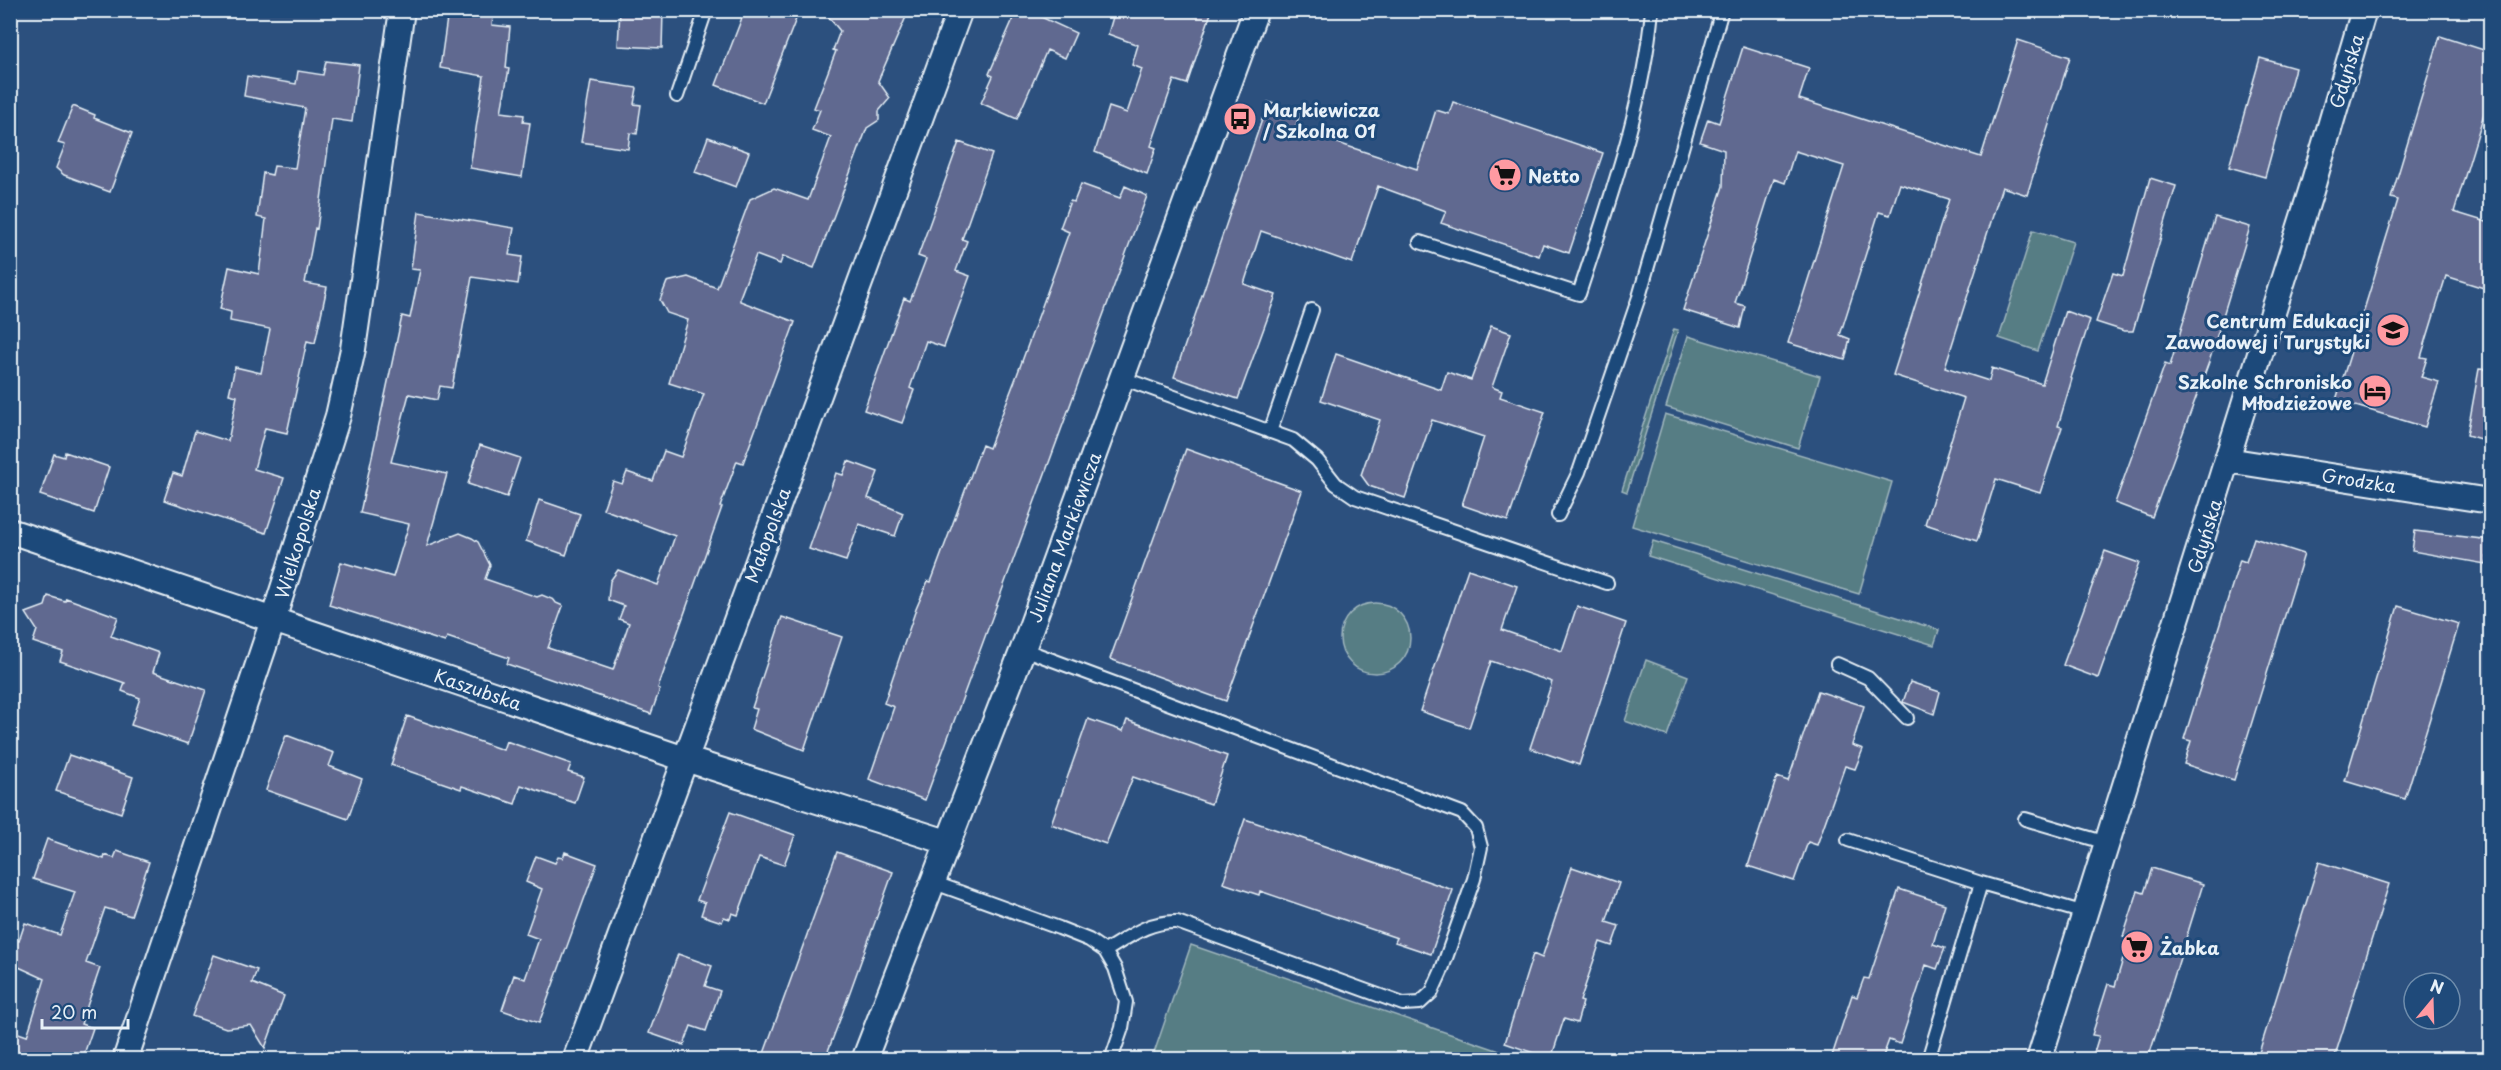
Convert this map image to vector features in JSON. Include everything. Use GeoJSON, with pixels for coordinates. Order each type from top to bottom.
{"type":"FeatureCollection","features":[{"type":"Feature","properties":{"kind":"street","name":"Wielkopolska"},"geometry":{"type":"LineString","coordinates":[[125,1059],[273,620],[338,416],[353,349],[402,10]]}},
{"type":"Feature","properties":{"kind":"street","name":"Małopolska"},"geometry":{"type":"LineString","coordinates":[[576,1059],[960,10]]}},
{"type":"Feature","properties":{"kind":"street","name":"Juliana Markiewicza"},"geometry":{"type":"LineString","coordinates":[[864,1059],[1023,649],[1256,10]]}},
{"type":"Feature","properties":{"kind":"street","name":"Gdyńska"},"geometry":{"type":"LineString","coordinates":[[2039,1059],[2227,460],[2364,10]]}},
{"type":"Feature","properties":{"kind":"street","name":"Grodzka"},"geometry":{"type":"LineString","coordinates":[[2227,460],[2490,501]]}},
{"type":"Feature","properties":{"kind":"street","name":"Kaszubska"},"geometry":{"type":"LineString","coordinates":[[10,531],[685,759],[947,842]]}},
{"type":"Feature","properties":{"kind":"lane"},"geometry":{"type":"LineString","coordinates":[[677,96],[706,10]]}},
{"type":"Feature","properties":{"kind":"lane"},"geometry":{"type":"LineString","coordinates":[[1420,242],[1579,294],[1622,160],[1650,33],[1652,10]]}},
{"type":"Feature","properties":{"kind":"lane"},"geometry":{"type":"LineString","coordinates":[[1558,515],[1579,472],[1639,297],[1722,10]]}},
{"type":"Feature","properties":{"kind":"lane"},"geometry":{"type":"LineString","coordinates":[[1270,432],[1312,310]]}},
{"type":"Feature","properties":{"kind":"lane"},"geometry":{"type":"LineString","coordinates":[[1122,378],[1293,440],[1317,460],[1336,484],[1355,497],[1607,583]]}},
{"type":"Feature","properties":{"kind":"lane"},"geometry":{"type":"LineString","coordinates":[[1023,649],[1462,813],[1476,828],[1481,847],[1474,879],[1441,972],[1432,992],[1420,1003],[1403,1004],[1177,922],[1163,922],[1143,928],[1105,951]]}},
{"type":"Feature","properties":{"kind":"lane"},"geometry":{"type":"LineString","coordinates":[[1837,664],[1868,678],[1907,718]]}},
{"type":"Feature","properties":{"kind":"lane"},"geometry":{"type":"LineString","coordinates":[[2025,819],[2107,843]]}},
{"type":"Feature","properties":{"kind":"lane"},"geometry":{"type":"LineString","coordinates":[[1848,840],[1981,883],[2085,913]]}},
{"type":"Feature","properties":{"kind":"lane"},"geometry":{"type":"LineString","coordinates":[[932,882],[1059,928],[1089,940],[1105,951],[1115,968],[1126,1002],[1122,1028],[1111,1059]]}},
{"type":"Feature","properties":{"kind":"lane"},"geometry":{"type":"LineString","coordinates":[[1928,1059],[1981,883]]}},
{"type":"Feature","properties":{"kind":"green space"},"geometry":{"type":"Polygon","coordinates":[[[2033,230],[2073,242],[2038,351],[1999,338],[2033,230]]]}},
{"type":"Feature","properties":{"kind":"green space"},"geometry":{"type":"Polygon","coordinates":[[[1674,329],[1678,330],[1627,492],[1622,490],[1674,329]]]}},
{"type":"Feature","properties":{"kind":"green space"},"geometry":{"type":"Polygon","coordinates":[[[1688,336],[1820,376],[1798,448],[1666,407],[1688,336]]]}},
{"type":"Feature","properties":{"kind":"green space"},"geometry":{"type":"Polygon","coordinates":[[[1665,414],[1892,482],[1859,594],[1632,526],[1665,414]]]}},
{"type":"Feature","properties":{"kind":"green space"},"geometry":{"type":"Polygon","coordinates":[[[1653,541],[1939,630],[1934,645],[1648,556],[1653,541]]]}},
{"type":"Feature","properties":{"kind":"green space"},"geometry":{"type":"Polygon","coordinates":[[[1368,603],[1382,603],[1395,609],[1404,618],[1410,631],[1408,651],[1400,663],[1382,673],[1368,673],[1355,667],[1346,658],[1340,645],[1340,631],[1346,618],[1355,609],[1368,603]]]}},
{"type":"Feature","properties":{"kind":"green space"},"geometry":{"type":"Polygon","coordinates":[[[1646,660],[1688,676],[1667,736],[1625,721],[1646,660]]]}},
{"type":"Feature","properties":{"kind":"green space"},"geometry":{"type":"Polygon","coordinates":[[[1191,945],[1523,1059],[1152,1059],[1191,945]]]}},
{"type":"Feature","properties":{"kind":"building"},"geometry":{"type":"Polygon","coordinates":[[[620,10],[663,10],[662,48],[618,46],[620,10]]]}},
{"type":"Feature","properties":{"kind":"building"},"geometry":{"type":"Polygon","coordinates":[[[745,10],[773,10],[796,19],[763,103],[716,85],[745,10]]]}},
{"type":"Feature","properties":{"kind":"building"},"geometry":{"type":"Polygon","coordinates":[[[851,10],[909,10],[878,81],[890,98],[879,111],[879,120],[867,128],[814,268],[783,256],[780,264],[756,255],[740,301],[795,322],[743,463],[737,461],[720,507],[722,507],[658,688],[660,689],[651,714],[507,664],[509,658],[447,637],[445,642],[329,605],[341,562],[393,577],[409,524],[360,513],[402,316],[410,318],[420,270],[411,269],[419,212],[514,228],[509,255],[522,257],[518,284],[472,277],[452,388],[440,386],[437,400],[409,394],[391,462],[447,474],[427,546],[460,533],[478,542],[490,565],[485,579],[537,597],[542,595],[563,606],[548,648],[613,670],[629,623],[619,619],[624,606],[608,600],[610,581],[618,570],[658,585],[675,536],[603,509],[613,481],[622,484],[627,472],[653,481],[664,451],[681,457],[704,394],[669,383],[688,320],[667,313],[660,300],[667,282],[688,277],[717,288],[750,199],[774,188],[808,200],[831,137],[812,130],[820,110],[814,108],[836,51],[833,50],[840,31],[827,15],[851,10]]]}},
{"type":"Feature","properties":{"kind":"building"},"geometry":{"type":"Polygon","coordinates":[[[1017,10],[1026,10],[1076,33],[1065,58],[1047,50],[1017,119],[981,103],[993,76],[989,74],[1017,10]]]}},
{"type":"Feature","properties":{"kind":"building"},"geometry":{"type":"Polygon","coordinates":[[[1115,10],[1212,10],[1187,84],[1174,80],[1151,146],[1156,148],[1147,174],[1095,152],[1109,107],[1127,113],[1142,69],[1132,65],[1138,45],[1108,34],[1115,10]]]}},
{"type":"Feature","properties":{"kind":"building"},"geometry":{"type":"Polygon","coordinates":[[[448,11],[493,17],[492,25],[510,27],[506,68],[509,69],[501,112],[524,115],[523,122],[530,123],[522,177],[470,168],[484,76],[440,68],[448,11]]]}},
{"type":"Feature","properties":{"kind":"building"},"geometry":{"type":"Polygon","coordinates":[[[2440,36],[2490,52],[2490,94],[2454,212],[2490,223],[2490,290],[2446,276],[2421,357],[2427,358],[2421,377],[2439,382],[2425,427],[2336,400],[2398,200],[2391,198],[2440,36]]]}},
{"type":"Feature","properties":{"kind":"building"},"geometry":{"type":"Polygon","coordinates":[[[2018,40],[2070,57],[2027,195],[2002,187],[1945,367],[1989,381],[1992,368],[2042,384],[2065,311],[2090,320],[2058,426],[2062,427],[2040,493],[1996,479],[1977,541],[1925,524],[1964,398],[1893,375],[1949,199],[1900,184],[1890,215],[1879,212],[1840,335],[1850,339],[1845,360],[1788,343],[1844,166],[1795,151],[1785,183],[1774,179],[1735,303],[1745,306],[1740,328],[1683,310],[1723,186],[1724,150],[1700,142],[1708,119],[1719,123],[1743,47],[1809,68],[1799,99],[1981,157],[2018,40]]]}},
{"type":"Feature","properties":{"kind":"building"},"geometry":{"type":"Polygon","coordinates":[[[2260,58],[2295,68],[2265,177],[2229,167],[2260,58]]]}},
{"type":"Feature","properties":{"kind":"building"},"geometry":{"type":"Polygon","coordinates":[[[326,61],[359,65],[352,122],[332,119],[317,229],[315,228],[305,283],[327,287],[315,343],[307,341],[287,433],[265,428],[254,469],[284,478],[266,533],[164,500],[173,473],[182,476],[195,431],[228,441],[237,396],[229,394],[235,367],[261,373],[270,329],[230,321],[231,312],[220,309],[229,267],[259,274],[266,219],[257,217],[263,173],[272,175],[274,166],[295,168],[305,108],[244,96],[247,76],[296,84],[298,71],[323,75],[326,61]]]}},
{"type":"Feature","properties":{"kind":"building"},"geometry":{"type":"Polygon","coordinates":[[[591,81],[637,88],[634,104],[641,105],[637,134],[630,133],[628,149],[581,142],[591,81]]]}},
{"type":"Feature","properties":{"kind":"building"},"geometry":{"type":"Polygon","coordinates":[[[1268,102],[1300,113],[1295,129],[1417,169],[1436,110],[1449,114],[1453,102],[1603,153],[1569,253],[1543,244],[1539,256],[1441,223],[1446,211],[1378,186],[1352,263],[1261,231],[1244,284],[1276,295],[1238,399],[1174,377],[1268,102]]]}},
{"type":"Feature","properties":{"kind":"building"},"geometry":{"type":"Polygon","coordinates":[[[73,106],[95,115],[94,118],[132,133],[110,192],[64,175],[56,168],[65,145],[58,143],[73,106]]]}},
{"type":"Feature","properties":{"kind":"building"},"geometry":{"type":"Polygon","coordinates":[[[708,137],[749,152],[736,187],[695,172],[708,137]]]}},
{"type":"Feature","properties":{"kind":"building"},"geometry":{"type":"Polygon","coordinates":[[[959,142],[992,154],[962,239],[967,241],[956,271],[970,276],[944,347],[926,341],[910,388],[914,390],[902,423],[864,410],[904,298],[910,301],[926,259],[918,256],[959,142]]]}},
{"type":"Feature","properties":{"kind":"building"},"geometry":{"type":"Polygon","coordinates":[[[2150,178],[2176,186],[2133,331],[2124,331],[2096,322],[2113,273],[2123,276],[2150,178]]]}},
{"type":"Feature","properties":{"kind":"building"},"geometry":{"type":"Polygon","coordinates":[[[1081,184],[1120,198],[1125,186],[1147,196],[925,800],[869,779],[894,707],[884,703],[916,609],[928,581],[931,582],[982,445],[989,448],[1017,375],[1069,232],[1060,228],[1070,201],[1074,202],[1081,184]]]}},
{"type":"Feature","properties":{"kind":"building"},"geometry":{"type":"Polygon","coordinates":[[[2215,217],[2250,227],[2209,362],[2152,517],[2115,503],[2165,364],[2170,366],[2215,217]]]}},
{"type":"Feature","properties":{"kind":"building"},"geometry":{"type":"Polygon","coordinates":[[[1491,326],[1511,333],[1492,387],[1502,391],[1500,397],[1545,412],[1508,521],[1462,505],[1484,437],[1432,420],[1405,498],[1369,486],[1361,475],[1380,420],[1321,400],[1336,354],[1441,390],[1447,372],[1471,380],[1491,326]]]}},
{"type":"Feature","properties":{"kind":"building"},"geometry":{"type":"Polygon","coordinates":[[[2479,369],[2490,370],[2490,442],[2467,435],[2479,369]]]}},
{"type":"Feature","properties":{"kind":"building"},"geometry":{"type":"Polygon","coordinates":[[[480,445],[520,458],[507,497],[468,484],[480,445]]]}},
{"type":"Feature","properties":{"kind":"building"},"geometry":{"type":"Polygon","coordinates":[[[1186,449],[1302,491],[1226,701],[1110,659],[1186,449]]]}},
{"type":"Feature","properties":{"kind":"building"},"geometry":{"type":"Polygon","coordinates":[[[65,452],[109,467],[94,513],[40,495],[54,454],[64,457],[65,452]]]}},
{"type":"Feature","properties":{"kind":"building"},"geometry":{"type":"Polygon","coordinates":[[[848,461],[878,472],[868,498],[903,513],[895,536],[859,524],[846,561],[809,549],[836,473],[843,475],[848,461]]]}},
{"type":"Feature","properties":{"kind":"building"},"geometry":{"type":"Polygon","coordinates":[[[539,500],[580,514],[566,555],[526,541],[539,500]]]}},
{"type":"Feature","properties":{"kind":"building"},"geometry":{"type":"Polygon","coordinates":[[[2415,531],[2490,540],[2485,564],[2412,551],[2415,531]]]}},
{"type":"Feature","properties":{"kind":"building"},"geometry":{"type":"Polygon","coordinates":[[[2254,538],[2304,554],[2234,780],[2184,764],[2191,741],[2184,739],[2240,560],[2246,562],[2254,538]]]}},
{"type":"Feature","properties":{"kind":"building"},"geometry":{"type":"Polygon","coordinates":[[[2105,551],[2139,563],[2098,678],[2063,665],[2105,551]]]}},
{"type":"Feature","properties":{"kind":"building"},"geometry":{"type":"Polygon","coordinates":[[[1468,569],[1517,586],[1502,630],[1562,651],[1577,606],[1626,623],[1579,765],[1530,748],[1552,682],[1491,661],[1469,728],[1420,711],[1468,569]]]}},
{"type":"Feature","properties":{"kind":"building"},"geometry":{"type":"Polygon","coordinates":[[[48,596],[65,601],[66,598],[118,617],[111,636],[159,653],[153,672],[206,690],[188,744],[131,725],[140,698],[122,691],[125,683],[60,661],[63,652],[33,642],[37,630],[26,613],[45,606],[48,596]]]}},
{"type":"Feature","properties":{"kind":"building"},"geometry":{"type":"Polygon","coordinates":[[[2398,606],[2459,624],[2405,799],[2345,781],[2398,606]]]}},
{"type":"Feature","properties":{"kind":"building"},"geometry":{"type":"Polygon","coordinates":[[[782,617],[842,637],[804,750],[751,729],[757,709],[752,708],[782,617]]]}},
{"type":"Feature","properties":{"kind":"building"},"geometry":{"type":"Polygon","coordinates":[[[1910,682],[1940,692],[1934,714],[1903,702],[1910,682]]]}},
{"type":"Feature","properties":{"kind":"building"},"geometry":{"type":"Polygon","coordinates":[[[1818,691],[1864,706],[1852,745],[1863,749],[1855,769],[1845,766],[1817,845],[1808,842],[1794,881],[1748,866],[1777,777],[1788,781],[1818,691]]]}},
{"type":"Feature","properties":{"kind":"building"},"geometry":{"type":"Polygon","coordinates":[[[407,716],[503,750],[506,741],[571,764],[568,772],[584,777],[575,803],[521,785],[515,804],[462,786],[461,789],[391,765],[407,716]]]}},
{"type":"Feature","properties":{"kind":"building"},"geometry":{"type":"Polygon","coordinates":[[[1088,719],[1123,731],[1127,720],[1227,756],[1211,804],[1133,777],[1106,844],[1051,824],[1088,719]]]}},
{"type":"Feature","properties":{"kind":"building"},"geometry":{"type":"Polygon","coordinates":[[[286,735],[334,753],[329,766],[362,779],[348,819],[266,790],[286,735]]]}},
{"type":"Feature","properties":{"kind":"building"},"geometry":{"type":"Polygon","coordinates":[[[69,755],[133,777],[121,813],[56,791],[69,755]]]}},
{"type":"Feature","properties":{"kind":"building"},"geometry":{"type":"Polygon","coordinates":[[[730,812],[795,835],[784,865],[759,857],[738,915],[732,913],[730,919],[724,917],[722,922],[701,915],[705,903],[697,900],[730,812]]]}},
{"type":"Feature","properties":{"kind":"building"},"geometry":{"type":"Polygon","coordinates":[[[1245,819],[1453,890],[1431,954],[1395,942],[1397,938],[1260,891],[1259,895],[1223,883],[1245,819]]]}},
{"type":"Feature","properties":{"kind":"building"},"geometry":{"type":"Polygon","coordinates":[[[47,839],[104,859],[105,855],[114,858],[117,851],[149,862],[131,916],[105,908],[86,963],[100,968],[81,1024],[93,1028],[84,1054],[86,1059],[10,1059],[10,1030],[27,1036],[45,979],[10,963],[10,938],[19,941],[25,923],[60,935],[75,892],[33,879],[47,839]]]}},
{"type":"Feature","properties":{"kind":"building"},"geometry":{"type":"Polygon","coordinates":[[[565,852],[597,864],[539,1023],[502,1010],[514,975],[525,979],[539,939],[526,934],[542,889],[526,882],[536,856],[555,863],[558,857],[563,858],[565,852]]]}},
{"type":"Feature","properties":{"kind":"building"},"geometry":{"type":"Polygon","coordinates":[[[837,852],[893,872],[842,1014],[825,1059],[762,1059],[837,852]]]}},
{"type":"Feature","properties":{"kind":"building"},"geometry":{"type":"Polygon","coordinates":[[[2319,862],[2389,884],[2334,1059],[2257,1059],[2319,862]]]}},
{"type":"Feature","properties":{"kind":"building"},"geometry":{"type":"Polygon","coordinates":[[[1572,867],[1619,883],[1606,922],[1619,926],[1612,946],[1600,942],[1580,1001],[1583,1002],[1577,1023],[1564,1019],[1551,1059],[1505,1043],[1533,954],[1542,958],[1572,867]]]}},
{"type":"Feature","properties":{"kind":"building"},"geometry":{"type":"Polygon","coordinates":[[[2152,868],[2203,884],[2164,1009],[2148,1059],[2092,1059],[2099,1036],[2092,1035],[2108,984],[2115,986],[2129,939],[2123,937],[2138,891],[2144,893],[2152,868]]]}},
{"type":"Feature","properties":{"kind":"building"},"geometry":{"type":"Polygon","coordinates":[[[1899,889],[1945,904],[1933,944],[1945,948],[1937,969],[1926,965],[1900,1044],[1889,1040],[1882,1059],[1831,1059],[1852,995],[1857,997],[1864,978],[1869,979],[1899,889]]]}},
{"type":"Feature","properties":{"kind":"building"},"geometry":{"type":"Polygon","coordinates":[[[678,954],[712,966],[705,986],[720,991],[706,1031],[691,1026],[684,1045],[649,1033],[678,954]]]}},
{"type":"Feature","properties":{"kind":"building"},"geometry":{"type":"Polygon","coordinates":[[[214,955],[257,970],[252,983],[284,996],[265,1048],[251,1025],[226,1028],[192,1016],[214,955]]]}},
{"type":"Feature","properties":{"kind":"place","name":"Markiewicza / Szkolna 01"},"geometry":{"type":"Point","coordinates":[1240,119]}},
{"type":"Feature","properties":{"kind":"place","name":"Netto"},"geometry":{"type":"Point","coordinates":[1505,175]}},
{"type":"Feature","properties":{"kind":"place","name":"Centrum Edukacji Zawodowej i Turystyki"},"geometry":{"type":"Point","coordinates":[2393,330]}},
{"type":"Feature","properties":{"kind":"place","name":"Szkolne Schronisko Młodzieżowe"},"geometry":{"type":"Point","coordinates":[2375,391]}},
{"type":"Feature","properties":{"kind":"place","name":"Żabka"},"geometry":{"type":"Point","coordinates":[2137,947]}}]}
